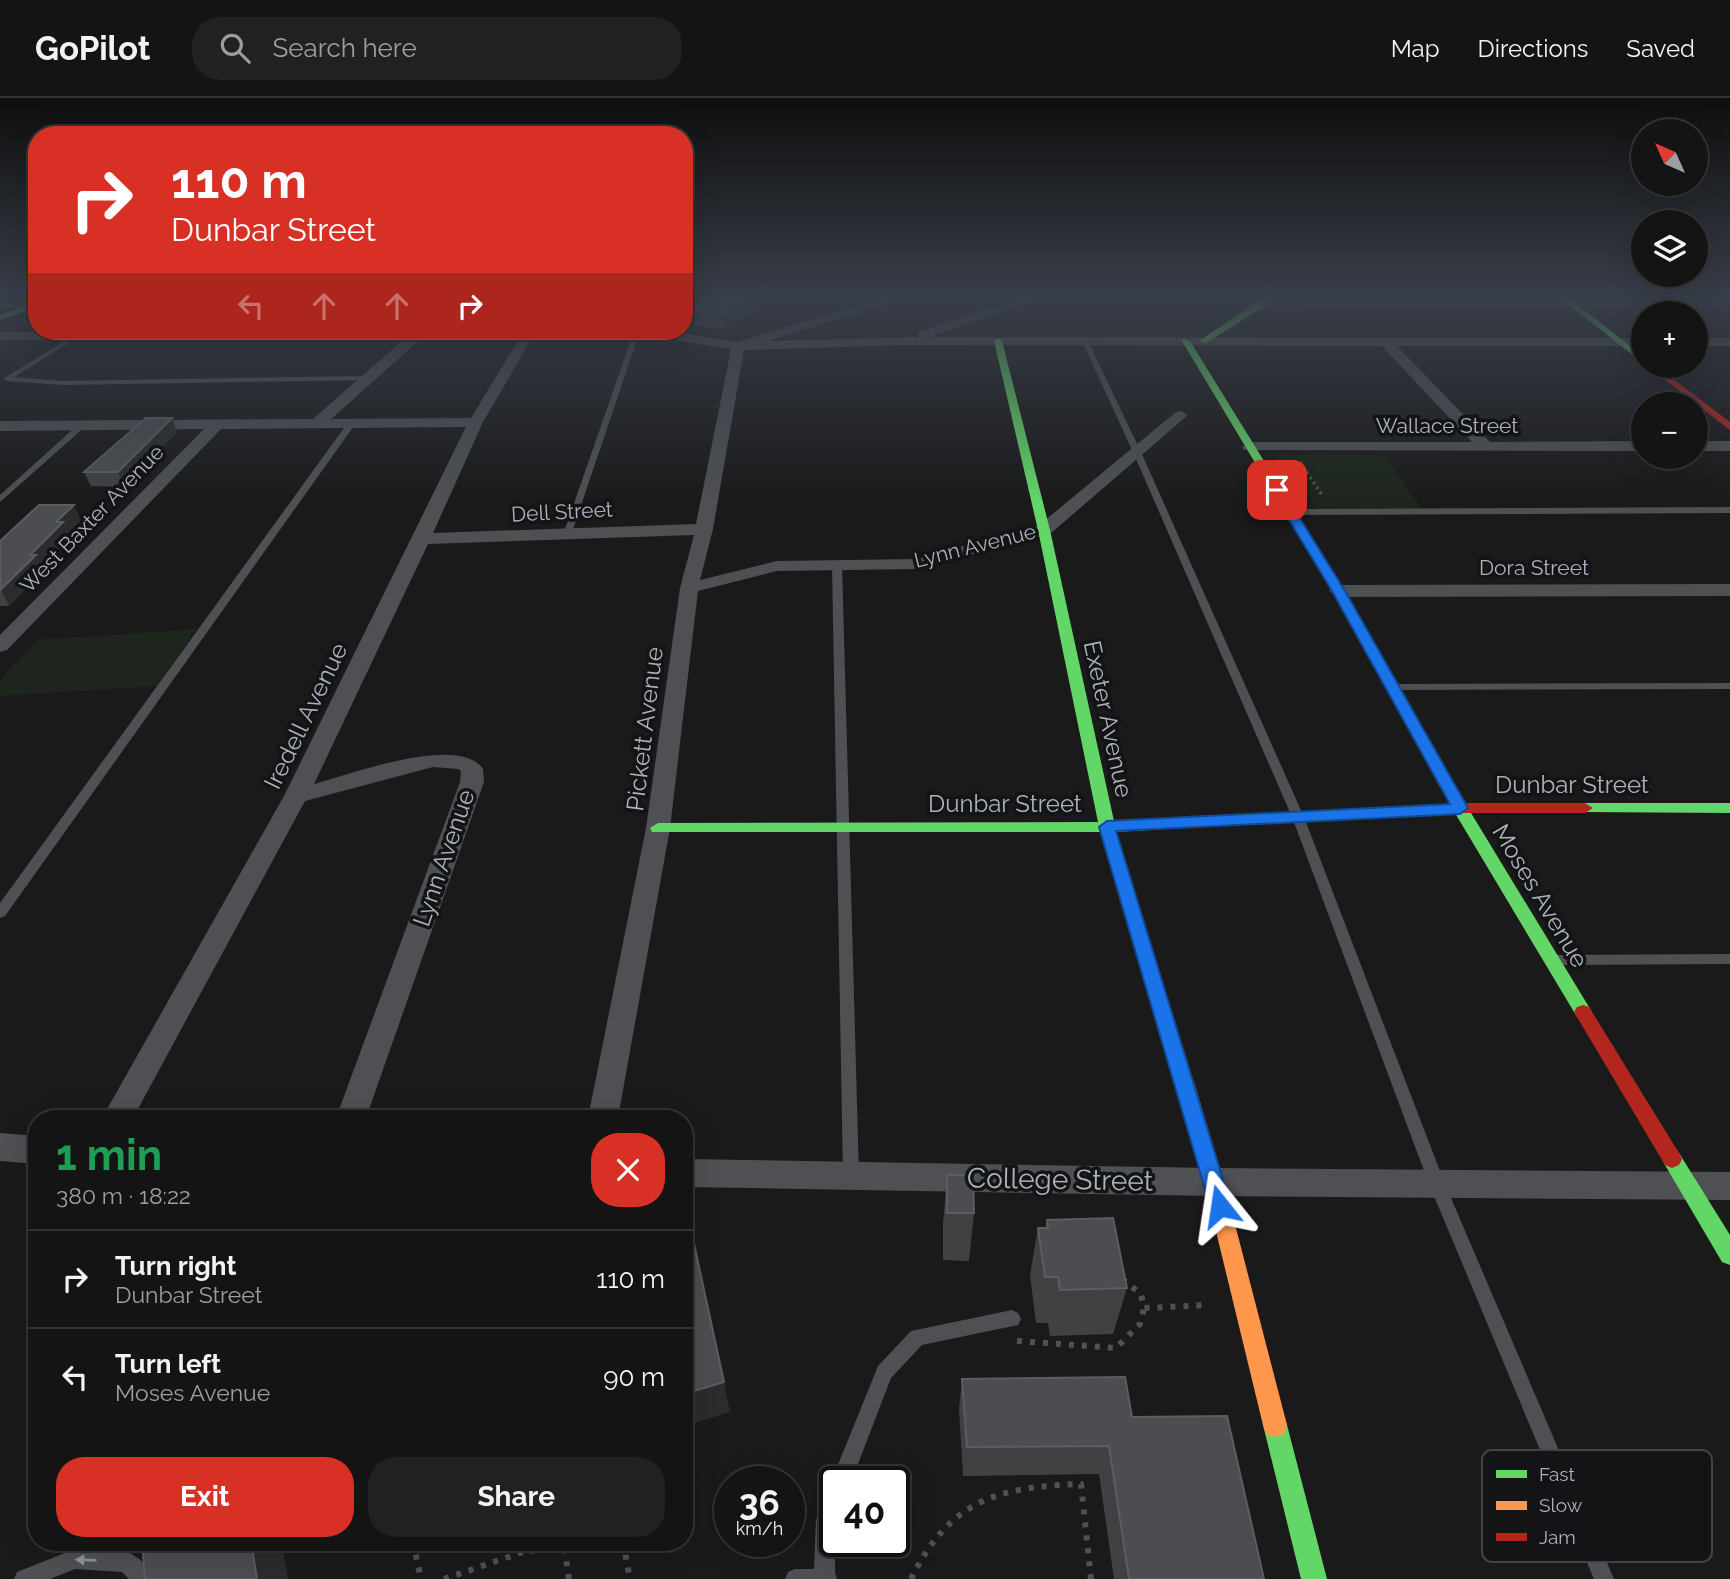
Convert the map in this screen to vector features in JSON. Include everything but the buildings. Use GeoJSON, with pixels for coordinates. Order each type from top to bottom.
{"type":"FeatureCollection","features":[{"type":"Feature","properties":{"kind":"street"},"geometry":{"type":"LineString","coordinates":[[317,423],[383,364]]}},
{"type":"Feature","properties":{"kind":"street","name":"Iredell Avenue"},"geometry":{"type":"LineString","coordinates":[[121,1110],[296,796],[476,422],[510,364]]}},
{"type":"Feature","properties":{"kind":"street","name":"Pickett Avenue"},"geometry":{"type":"LineString","coordinates":[[605,1110],[658,828],[689,588],[704,529],[735,364]]}},
{"type":"Feature","properties":{"kind":"street","name":"Exeter Avenue"},"geometry":{"type":"LineString","coordinates":[[1004,364],[1044,530],[1107,827],[1214,1182],[1314,1579]]}},
{"type":"Feature","properties":{"kind":"street","name":"Moses Avenue"},"geometry":{"type":"LineString","coordinates":[[1200,364],[1338,591],[1460,808],[1730,1255]]}},
{"type":"Feature","properties":{"kind":"street"},"geometry":{"type":"LineString","coordinates":[[1407,364],[1486,447]]}},
{"type":"Feature","properties":{"kind":"street"},"geometry":{"type":"LineString","coordinates":[[1667,378],[1730,427]]}},
{"type":"Feature","properties":{"kind":"street","name":"Lynn Avenue"},"geometry":{"type":"LineString","coordinates":[[689,588],[777,566],[916,564],[1044,530],[1181,415]]}},
{"type":"Feature","properties":{"kind":"street"},"geometry":{"type":"LineString","coordinates":[[0,426],[476,422]]}},
{"type":"Feature","properties":{"kind":"street","name":"West Baxter Avenue"},"geometry":{"type":"LineString","coordinates":[[0,646],[217,424]]}},
{"type":"Feature","properties":{"kind":"street","name":"Wallace Street"},"geometry":{"type":"LineString","coordinates":[[1250,447],[1631,446]]}},
{"type":"Feature","properties":{"kind":"street"},"geometry":{"type":"LineString","coordinates":[[1708,446],[1730,446]]}},
{"type":"Feature","properties":{"kind":"street","name":"Dell Street"},"geometry":{"type":"LineString","coordinates":[[422,539],[704,529]]}},
{"type":"Feature","properties":{"kind":"street","name":"Dora Street"},"geometry":{"type":"LineString","coordinates":[[1338,591],[1730,590]]}},
{"type":"Feature","properties":{"kind":"street","name":"Lynn Avenue"},"geometry":{"type":"LineString","coordinates":[[296,796],[433,761],[464,762],[472,769],[472,782],[354,1110]]}},
{"type":"Feature","properties":{"kind":"street","name":"Dunbar Street"},"geometry":{"type":"LineString","coordinates":[[658,828],[1107,827],[1460,808],[1730,808]]}},
{"type":"Feature","properties":{"kind":"street"},"geometry":{"type":"LineString","coordinates":[[0,1147],[28,1149]]}},
{"type":"Feature","properties":{"kind":"street","name":"College Street"},"geometry":{"type":"LineString","coordinates":[[693,1173],[1214,1182],[1730,1186]]}},
{"type":"Feature","properties":{"kind":"lane"},"geometry":{"type":"LineString","coordinates":[[33,364],[7,379],[62,383],[367,378]]}},
{"type":"Feature","properties":{"kind":"lane"},"geometry":{"type":"LineString","coordinates":[[567,535],[626,364]]}},
{"type":"Feature","properties":{"kind":"lane"},"geometry":{"type":"LineString","coordinates":[[1096,364],[1298,817],[1437,1184],[1549,1450]]}},
{"type":"Feature","properties":{"kind":"lane"},"geometry":{"type":"LineString","coordinates":[[0,914],[352,423]]}},
{"type":"Feature","properties":{"kind":"lane"},"geometry":{"type":"LineString","coordinates":[[0,499],[83,425]]}},
{"type":"Feature","properties":{"kind":"lane"},"geometry":{"type":"LineString","coordinates":[[1290,512],[1730,510]]}},
{"type":"Feature","properties":{"kind":"lane"},"geometry":{"type":"LineString","coordinates":[[837,565],[851,1176]]}},
{"type":"Feature","properties":{"kind":"lane"},"geometry":{"type":"LineString","coordinates":[[1392,687],[1730,686]]}},
{"type":"Feature","properties":{"kind":"lane"},"geometry":{"type":"LineString","coordinates":[[1552,960],[1730,959]]}},
{"type":"Feature","properties":{"kind":"lane"},"geometry":{"type":"LineString","coordinates":[[847,1466],[884,1372],[917,1337],[1012,1319]]}},
{"type":"Feature","properties":{"kind":"lane"},"geometry":{"type":"LineString","coordinates":[[795,1579],[826,1579],[826,1557]]}},
{"type":"Feature","properties":{"kind":"lane"},"geometry":{"type":"LineString","coordinates":[[24,1579],[75,1559],[127,1562],[144,1579]]}},
{"type":"Feature","properties":{"kind":"lane"},"geometry":{"type":"LineString","coordinates":[[1597,1562],[1604,1579]]}},
{"type":"Feature","properties":{"kind":"path"},"geometry":{"type":"LineString","coordinates":[[1311,461],[1299,461],[1325,500],[1344,506],[1349,512]]}},
{"type":"Feature","properties":{"kind":"path"},"geometry":{"type":"LineString","coordinates":[[1012,1319],[1017,1340],[1116,1348],[1140,1324],[1144,1308],[1141,1294],[1110,1271]]}},
{"type":"Feature","properties":{"kind":"path"},"geometry":{"type":"LineString","coordinates":[[1144,1308],[1245,1303]]}},
{"type":"Feature","properties":{"kind":"path"},"geometry":{"type":"LineString","coordinates":[[911,1579],[919,1560],[947,1521],[976,1502],[1042,1485],[1081,1484],[1091,1579]]}},
{"type":"Feature","properties":{"kind":"path"},"geometry":{"type":"LineString","coordinates":[[415,1551],[421,1579]]}},
{"type":"Feature","properties":{"kind":"path"},"geometry":{"type":"LineString","coordinates":[[444,1579],[530,1551]]}},
{"type":"Feature","properties":{"kind":"path"},"geometry":{"type":"LineString","coordinates":[[565,1551],[569,1579]]}},
{"type":"Feature","properties":{"kind":"path"},"geometry":{"type":"LineString","coordinates":[[624,1551],[629,1579]]}},
{"type":"Feature","properties":{"kind":"shaded area"},"geometry":{"type":"Polygon","coordinates":[[[1275,454],[1385,456],[1422,509],[1304,508],[1275,454]]]}},
{"type":"Feature","properties":{"kind":"shaded area"},"geometry":{"type":"Polygon","coordinates":[[[196,629],[157,686],[0,696],[0,680],[38,640],[196,629]]]}},
{"type":"Feature","properties":{"kind":"traffic: fast"},"geometry":{"type":"LineString","coordinates":[[1004,364],[1044,530],[1107,827],[1126,889]]}},
{"type":"Feature","properties":{"kind":"traffic: fast"},"geometry":{"type":"LineString","coordinates":[[1200,364],[1338,591],[1460,808],[1583,1012]]}},
{"type":"Feature","properties":{"kind":"traffic: fast"},"geometry":{"type":"LineString","coordinates":[[1585,808],[1730,808]]}},
{"type":"Feature","properties":{"kind":"traffic: fast"},"geometry":{"type":"LineString","coordinates":[[658,828],[1107,827],[1276,818]]}},
{"type":"Feature","properties":{"kind":"traffic: fast"},"geometry":{"type":"LineString","coordinates":[[1672,1159],[1730,1255]]}},
{"type":"Feature","properties":{"kind":"traffic: fast"},"geometry":{"type":"LineString","coordinates":[[1275,1425],[1314,1579]]}},
{"type":"Feature","properties":{"kind":"traffic: slow"},"geometry":{"type":"LineString","coordinates":[[1184,1082],[1214,1182],[1275,1425]]}},
{"type":"Feature","properties":{"kind":"traffic: jam"},"geometry":{"type":"LineString","coordinates":[[1667,378],[1730,427]]}},
{"type":"Feature","properties":{"kind":"traffic: jam"},"geometry":{"type":"LineString","coordinates":[[1276,818],[1460,808],[1585,808]]}},
{"type":"Feature","properties":{"kind":"traffic: jam"},"geometry":{"type":"LineString","coordinates":[[1126,889],[1184,1082]]}},
{"type":"Feature","properties":{"kind":"traffic: jam"},"geometry":{"type":"LineString","coordinates":[[1583,1012],[1672,1159]]}},
{"type":"Feature","properties":{"kind":"route"},"geometry":{"type":"LineString","coordinates":[[1220,1206],[1107,827],[1460,808],[1338,591],[1277,490]]}}]}
